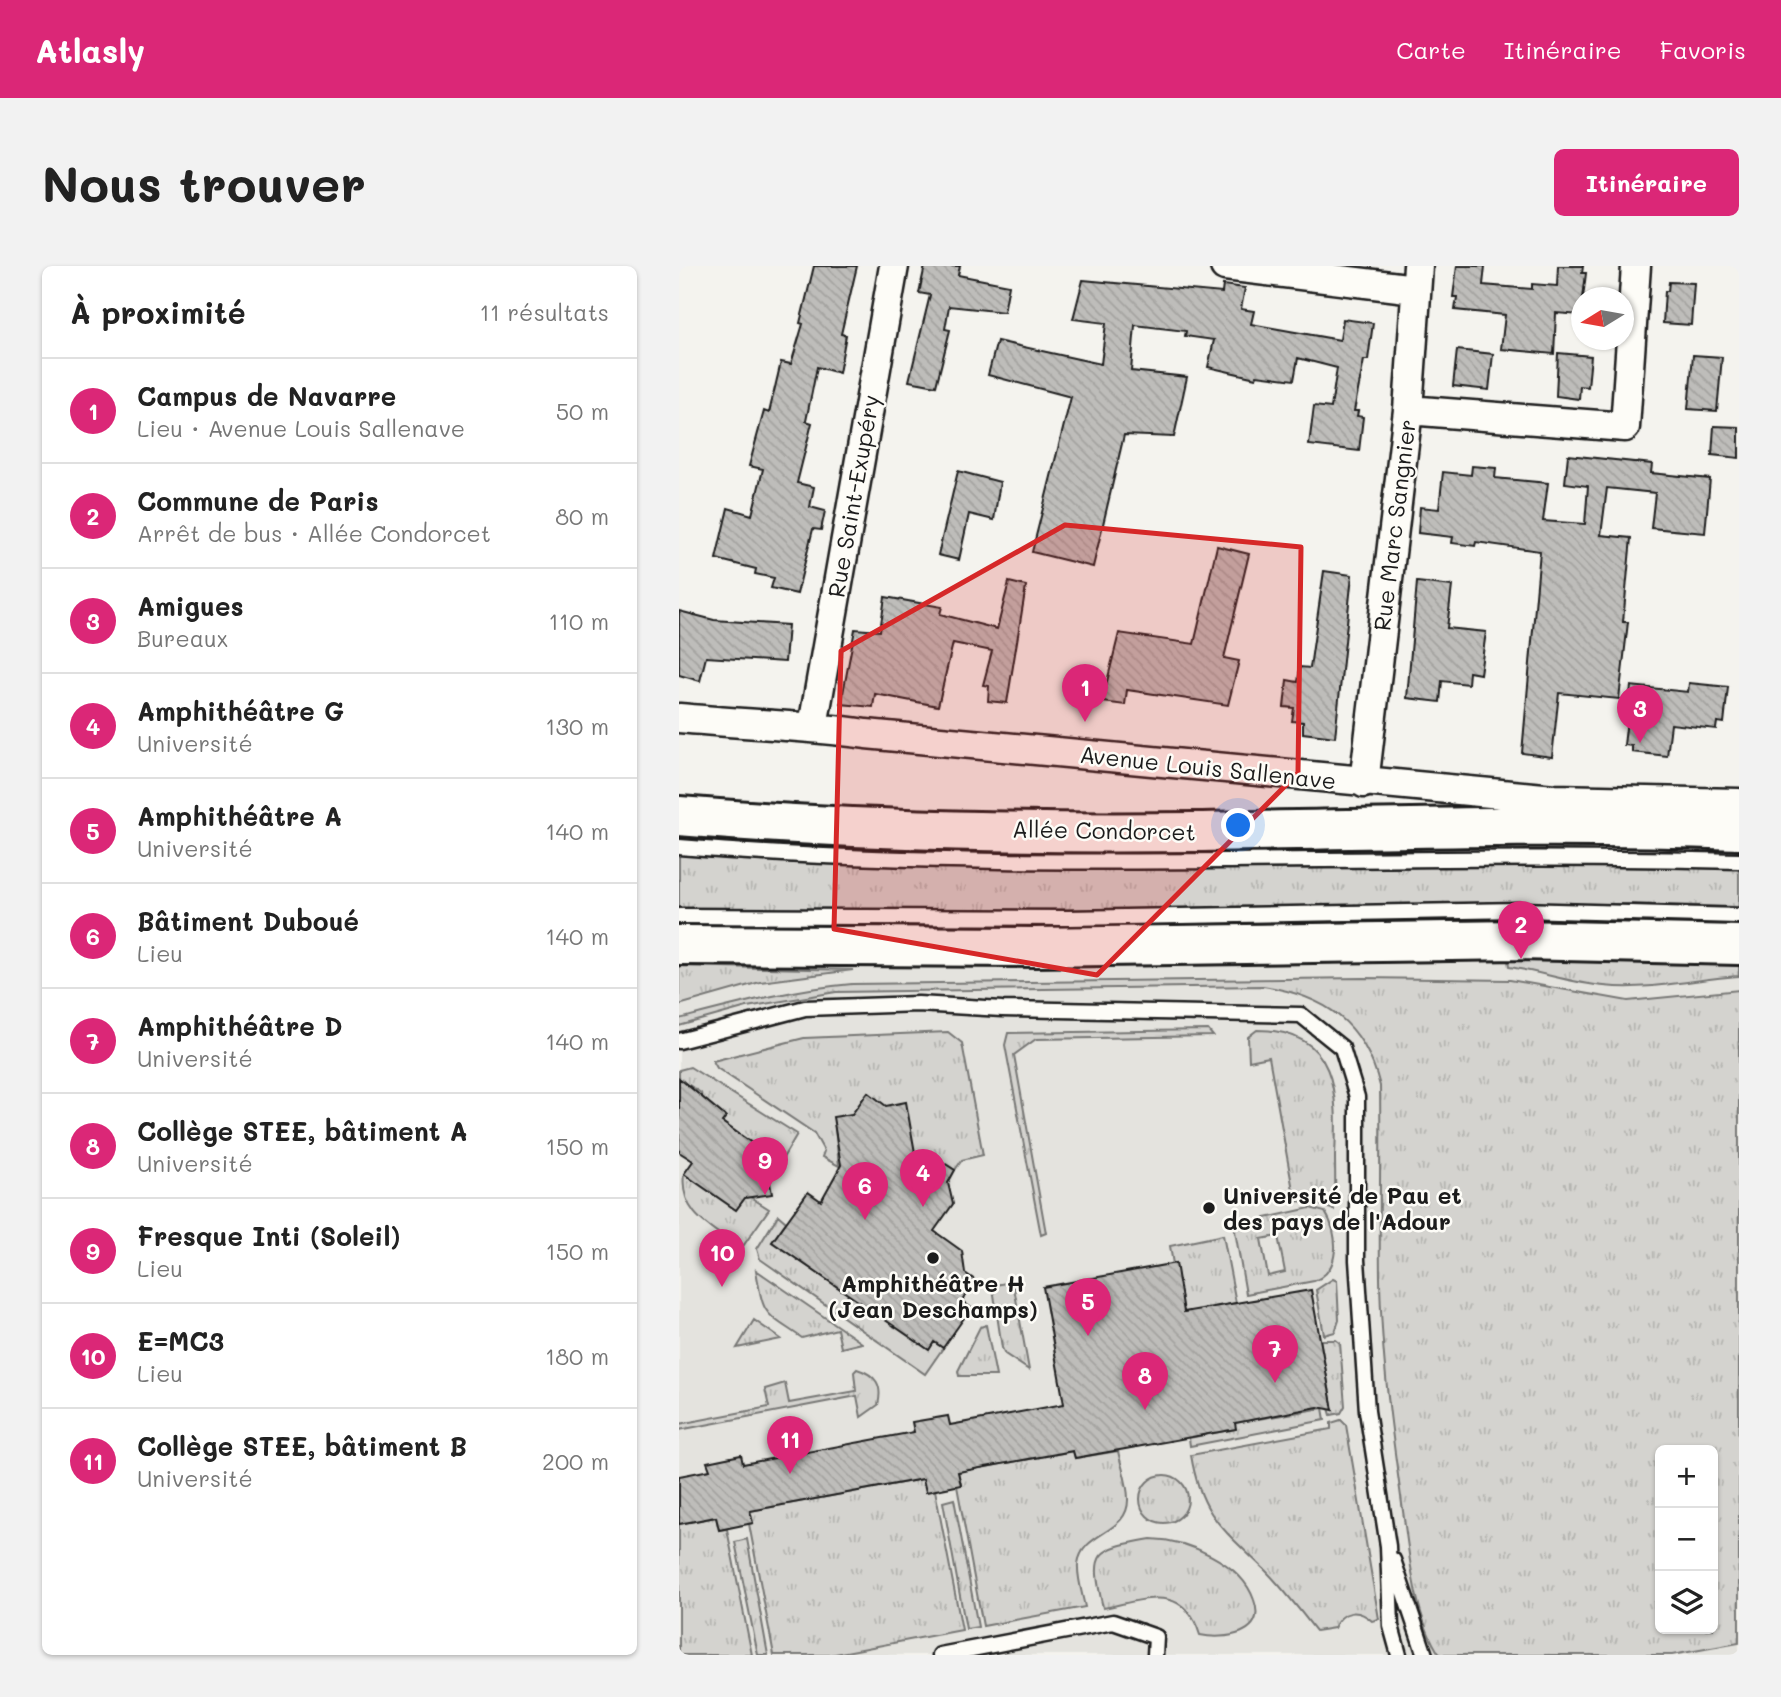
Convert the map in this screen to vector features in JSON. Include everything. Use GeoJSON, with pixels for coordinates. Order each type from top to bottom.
{"type":"FeatureCollection","features":[{"type":"Feature","properties":{"kind":"main road","name":"Allée Condorcet"},"geometry":{"type":"LineString","coordinates":[[679,816],[869,828],[1191,832],[1434,828],[1739,830]]}},
{"type":"Feature","properties":{"kind":"main road"},"geometry":{"type":"LineString","coordinates":[[679,945],[980,947],[1519,940],[1739,944]]}},
{"type":"Feature","properties":{"kind":"street","name":"Rue Saint-Exupéry"},"geometry":{"type":"LineString","coordinates":[[813,726],[894,266]]}},
{"type":"Feature","properties":{"kind":"street"},"geometry":{"type":"LineString","coordinates":[[1224,266],[1417,277]]}},
{"type":"Feature","properties":{"kind":"street"},"geometry":{"type":"LineString","coordinates":[[1408,410],[1625,427],[1636,266]]}},
{"type":"Feature","properties":{"kind":"street","name":"Rue Marc Sangnier"},"geometry":{"type":"LineString","coordinates":[[1364,783],[1408,410],[1417,277]]}},
{"type":"Feature","properties":{"kind":"street","name":"Avenue Louis Sallenave"},"geometry":{"type":"LineString","coordinates":[[679,718],[772,727],[813,726],[866,734],[1554,799],[1739,803]]}},
{"type":"Feature","properties":{"kind":"lane"},"geometry":{"type":"LineString","coordinates":[[679,847],[784,856],[895,860],[1114,862],[1456,858],[1739,861]]}},
{"type":"Feature","properties":{"kind":"lane"},"geometry":{"type":"LineString","coordinates":[[679,915],[1054,918],[1520,910],[1739,916]]}},
{"type":"Feature","properties":{"kind":"lane"},"geometry":{"type":"LineString","coordinates":[[679,1041],[805,1008],[918,1004],[1301,1015],[1342,1048],[1357,1097],[1357,1260],[1367,1411],[1388,1546],[1391,1626],[1399,1655]]}},
{"type":"Feature","properties":{"kind":"lane"},"geometry":{"type":"LineString","coordinates":[[1388,1546],[1425,1655]]}},
{"type":"Feature","properties":{"kind":"lane"},"geometry":{"type":"LineString","coordinates":[[940,1655],[1113,1622],[1156,1637],[1155,1655]]}},
{"type":"Feature","properties":{"kind":"highlighted area"},"geometry":{"type":"Polygon","coordinates":[[[1065,525],[1301,547],[1298,773],[1097,975],[834,929],[841,651],[1065,525]]]}},
{"type":"Feature","properties":{"kind":"shaded area","name":"Université de Pau et des pays de l'Adour"},"geometry":{"type":"Polygon","coordinates":[[[1592,956],[1739,966],[1739,1655],[679,1655],[679,962],[1317,963],[1592,956]]]}},
{"type":"Feature","properties":{"kind":"green space"},"geometry":{"type":"Polygon","coordinates":[[[679,854],[811,863],[1076,869],[1607,866],[1739,868],[1739,907],[1631,904],[1023,910],[679,910],[679,854]]]}},
{"type":"Feature","properties":{"kind":"green space"},"geometry":{"type":"Polygon","coordinates":[[[1508,960],[1685,961],[1739,966],[1739,976],[1655,986],[1604,986],[1509,967],[1508,960]]]}},
{"type":"Feature","properties":{"kind":"green space"},"geometry":{"type":"Polygon","coordinates":[[[679,966],[853,970],[760,982],[679,1005],[679,966]]]}},
{"type":"Feature","properties":{"kind":"green space"},"geometry":{"type":"Polygon","coordinates":[[[1363,978],[1510,980],[1628,1001],[1739,990],[1739,1643],[1672,1655],[1440,1655],[1431,1640],[1414,1586],[1388,1395],[1380,1278],[1380,1086],[1364,1045],[1339,1016],[1305,997],[1263,986],[836,992],[747,1007],[679,1026],[679,1019],[808,989],[852,984],[1363,978]]]}},
{"type":"Feature","properties":{"kind":"green space"},"geometry":{"type":"Polygon","coordinates":[[[1208,1030],[1213,1036],[1036,1039],[1014,1055],[1046,1233],[1041,1235],[1005,1045],[1008,1033],[1208,1030]]]}},
{"type":"Feature","properties":{"kind":"green space"},"geometry":{"type":"Polygon","coordinates":[[[1257,1030],[1284,1033],[1304,1041],[1318,1054],[1327,1070],[1333,1089],[1335,1110],[1334,1210],[1311,1202],[1295,1201],[1269,1057],[1249,1061],[1248,1037],[1257,1030]]]}},
{"type":"Feature","properties":{"kind":"green space"},"geometry":{"type":"Polygon","coordinates":[[[948,1032],[962,1043],[983,1155],[962,1160],[955,1170],[937,1158],[928,1169],[918,1171],[868,1092],[861,1101],[863,1112],[834,1118],[839,1166],[822,1157],[824,1151],[814,1133],[717,1068],[713,1061],[804,1038],[948,1032]]]}},
{"type":"Feature","properties":{"kind":"green space"},"geometry":{"type":"Polygon","coordinates":[[[690,1067],[797,1134],[776,1170],[769,1164],[773,1158],[722,1122],[725,1116],[710,1106],[705,1110],[701,1093],[689,1085],[679,1087],[679,1070],[690,1067]]]}},
{"type":"Feature","properties":{"kind":"green space"},"geometry":{"type":"Polygon","coordinates":[[[684,1174],[736,1210],[747,1195],[769,1209],[741,1249],[709,1227],[692,1210],[684,1188],[684,1174]]]}},
{"type":"Feature","properties":{"kind":"green space"},"geometry":{"type":"Polygon","coordinates":[[[1310,1208],[1325,1212],[1335,1240],[1333,1260],[1323,1276],[1314,1281],[1246,1294],[1235,1231],[1239,1224],[1310,1208]],[[1278,1236],[1261,1239],[1268,1276],[1285,1272],[1278,1236]]]}},
{"type":"Feature","properties":{"kind":"green space"},"geometry":{"type":"Polygon","coordinates":[[[778,1215],[786,1222],[772,1242],[929,1349],[934,1342],[943,1348],[925,1374],[760,1259],[757,1249],[778,1215]]]}},
{"type":"Feature","properties":{"kind":"green space"},"geometry":{"type":"Polygon","coordinates":[[[1223,1235],[1236,1303],[1169,1320],[1173,1264],[1170,1246],[1223,1235]]]}},
{"type":"Feature","properties":{"kind":"green space"},"geometry":{"type":"Polygon","coordinates":[[[756,1270],[862,1343],[841,1348],[837,1329],[802,1338],[779,1323],[767,1312],[756,1270]]]}},
{"type":"Feature","properties":{"kind":"green space"},"geometry":{"type":"Polygon","coordinates":[[[1333,1279],[1337,1281],[1339,1320],[1335,1332],[1324,1335],[1316,1290],[1333,1279]]]}},
{"type":"Feature","properties":{"kind":"green space"},"geometry":{"type":"Polygon","coordinates":[[[1013,1282],[1029,1370],[1005,1354],[1002,1348],[993,1288],[995,1285],[1013,1282]]]}},
{"type":"Feature","properties":{"kind":"green space"},"geometry":{"type":"Polygon","coordinates":[[[754,1320],[781,1339],[737,1348],[754,1320]]]}},
{"type":"Feature","properties":{"kind":"green space"},"geometry":{"type":"Polygon","coordinates":[[[986,1325],[996,1376],[959,1376],[958,1371],[980,1327],[986,1325]]]}},
{"type":"Feature","properties":{"kind":"green space"},"geometry":{"type":"Polygon","coordinates":[[[1320,1340],[1336,1340],[1340,1343],[1345,1406],[1341,1413],[1331,1415],[1328,1405],[1332,1404],[1320,1340]]]}},
{"type":"Feature","properties":{"kind":"green space"},"geometry":{"type":"Polygon","coordinates":[[[857,1369],[873,1378],[880,1392],[878,1405],[861,1417],[857,1396],[679,1430],[679,1424],[769,1407],[765,1389],[785,1383],[789,1403],[856,1391],[854,1372],[857,1369]]]}},
{"type":"Feature","properties":{"kind":"green space"},"geometry":{"type":"Polygon","coordinates":[[[1323,1408],[1325,1420],[1190,1446],[1189,1438],[1235,1429],[1235,1423],[1323,1408]]]}},
{"type":"Feature","properties":{"kind":"green space"},"geometry":{"type":"Polygon","coordinates":[[[1341,1420],[1346,1425],[1379,1619],[1372,1621],[1361,1614],[1351,1613],[1341,1617],[1334,1628],[1316,1631],[1278,1584],[1216,1520],[1201,1493],[1191,1455],[1331,1429],[1331,1423],[1341,1420]]]}},
{"type":"Feature","properties":{"kind":"green space"},"geometry":{"type":"Polygon","coordinates":[[[1073,1451],[1075,1458],[1118,1451],[1128,1493],[1126,1510],[1121,1519],[1081,1553],[1078,1569],[1085,1607],[983,1626],[957,1486],[961,1485],[958,1472],[1073,1451]]]}},
{"type":"Feature","properties":{"kind":"green space"},"geometry":{"type":"Polygon","coordinates":[[[1164,1475],[1181,1482],[1188,1499],[1181,1516],[1164,1523],[1147,1516],[1140,1499],[1147,1482],[1164,1475]]]}},
{"type":"Feature","properties":{"kind":"green space"},"geometry":{"type":"Polygon","coordinates":[[[923,1479],[935,1490],[962,1630],[830,1655],[774,1655],[749,1524],[753,1523],[750,1511],[923,1479]]]}},
{"type":"Feature","properties":{"kind":"green space"},"geometry":{"type":"Polygon","coordinates":[[[954,1499],[978,1627],[966,1629],[943,1502],[954,1499]]]}},
{"type":"Feature","properties":{"kind":"green space"},"geometry":{"type":"Polygon","coordinates":[[[716,1517],[719,1530],[727,1529],[752,1655],[679,1655],[679,1524],[716,1517]]]}},
{"type":"Feature","properties":{"kind":"green space"},"geometry":{"type":"Polygon","coordinates":[[[747,1539],[768,1655],[758,1655],[735,1542],[747,1539]]]}},
{"type":"Feature","properties":{"kind":"green space"},"geometry":{"type":"Polygon","coordinates":[[[1151,1539],[1196,1549],[1225,1564],[1247,1587],[1254,1600],[1256,1612],[1249,1628],[1241,1633],[1220,1637],[1200,1635],[1193,1618],[1184,1607],[1161,1599],[1147,1599],[1103,1608],[1097,1575],[1097,1564],[1101,1556],[1107,1550],[1118,1546],[1151,1539]]]}},
{"type":"Feature","properties":{"kind":"building"},"geometry":{"type":"Polygon","coordinates":[[[814,266],[857,266],[841,334],[846,335],[839,373],[817,367],[806,421],[812,423],[797,483],[814,487],[810,507],[825,511],[821,530],[813,529],[797,594],[771,588],[774,578],[755,574],[756,569],[716,559],[728,508],[752,515],[763,469],[749,466],[764,411],[769,413],[781,362],[791,364],[803,324],[800,323],[814,266]]]}},
{"type":"Feature","properties":{"kind":"building"},"geometry":{"type":"Polygon","coordinates":[[[925,266],[960,266],[958,275],[1009,285],[1004,312],[949,306],[945,329],[950,330],[936,386],[909,381],[930,295],[919,293],[925,266]]]}},
{"type":"Feature","properties":{"kind":"building"},"geometry":{"type":"Polygon","coordinates":[[[1457,266],[1485,266],[1483,285],[1532,289],[1532,284],[1557,286],[1558,266],[1583,266],[1582,273],[1586,273],[1584,287],[1571,287],[1571,314],[1556,313],[1554,354],[1501,349],[1505,315],[1455,310],[1457,297],[1453,297],[1457,266]]]}},
{"type":"Feature","properties":{"kind":"building"},"geometry":{"type":"Polygon","coordinates":[[[1083,280],[1222,293],[1223,285],[1245,288],[1241,309],[1254,311],[1251,324],[1340,340],[1343,319],[1373,323],[1368,360],[1364,360],[1354,411],[1358,411],[1357,416],[1363,417],[1359,451],[1309,445],[1314,406],[1331,408],[1337,368],[1298,358],[1294,380],[1257,375],[1256,378],[1208,367],[1214,340],[1185,336],[1186,331],[1135,325],[1131,371],[1187,377],[1174,437],[1124,435],[1093,567],[1032,552],[1071,397],[988,375],[997,341],[1101,364],[1106,323],[1073,319],[1083,280]]]}},
{"type":"Feature","properties":{"kind":"building"},"geometry":{"type":"Polygon","coordinates":[[[1669,282],[1694,283],[1691,325],[1663,323],[1665,291],[1668,291],[1669,282]]]}},
{"type":"Feature","properties":{"kind":"building"},"geometry":{"type":"Polygon","coordinates":[[[1457,350],[1493,354],[1489,390],[1453,386],[1457,350]]]}},
{"type":"Feature","properties":{"kind":"building"},"geometry":{"type":"Polygon","coordinates":[[[1558,353],[1591,356],[1588,387],[1580,386],[1579,399],[1556,396],[1558,353]]]}},
{"type":"Feature","properties":{"kind":"building"},"geometry":{"type":"Polygon","coordinates":[[[1693,355],[1722,357],[1717,411],[1688,409],[1693,355]]]}},
{"type":"Feature","properties":{"kind":"building"},"geometry":{"type":"Polygon","coordinates":[[[1714,426],[1739,427],[1739,458],[1712,455],[1714,426]]]}},
{"type":"Feature","properties":{"kind":"building"},"geometry":{"type":"Polygon","coordinates":[[[1568,455],[1652,464],[1651,473],[1710,479],[1705,533],[1651,528],[1655,493],[1607,488],[1601,535],[1631,538],[1623,622],[1628,622],[1619,699],[1559,693],[1552,757],[1522,753],[1540,551],[1476,542],[1475,546],[1452,543],[1453,537],[1418,533],[1420,507],[1439,509],[1443,472],[1471,475],[1472,466],[1496,468],[1495,478],[1548,483],[1543,521],[1585,524],[1588,486],[1565,483],[1568,455]]]}},
{"type":"Feature","properties":{"kind":"building"},"geometry":{"type":"Polygon","coordinates":[[[958,471],[1000,482],[994,520],[969,514],[959,560],[938,555],[958,471]]]}},
{"type":"Feature","properties":{"kind":"building"},"geometry":{"type":"Polygon","coordinates":[[[1217,546],[1249,554],[1224,658],[1239,661],[1228,705],[1127,690],[1125,705],[1102,702],[1119,633],[1194,644],[1217,546]]]}},
{"type":"Feature","properties":{"kind":"building"},"geometry":{"type":"Polygon","coordinates":[[[1324,571],[1352,575],[1335,737],[1303,733],[1303,722],[1292,721],[1294,708],[1284,707],[1287,680],[1298,682],[1300,667],[1310,668],[1324,571]]]}},
{"type":"Feature","properties":{"kind":"building"},"geometry":{"type":"Polygon","coordinates":[[[1009,582],[1026,586],[1007,703],[988,701],[989,686],[983,685],[992,651],[953,643],[938,706],[875,694],[873,707],[841,704],[855,629],[880,631],[885,597],[942,607],[940,614],[997,629],[1009,582]]]}},
{"type":"Feature","properties":{"kind":"building"},"geometry":{"type":"Polygon","coordinates":[[[1417,582],[1452,586],[1447,628],[1486,632],[1480,674],[1469,672],[1468,684],[1442,681],[1440,702],[1407,698],[1417,582]]]}},
{"type":"Feature","properties":{"kind":"building"},"geometry":{"type":"Polygon","coordinates":[[[679,611],[714,620],[788,625],[785,662],[706,657],[700,681],[679,675],[679,611]]]}},
{"type":"Feature","properties":{"kind":"building"},"geometry":{"type":"Polygon","coordinates":[[[1689,683],[1728,687],[1724,723],[1717,722],[1716,729],[1671,724],[1667,756],[1632,752],[1632,746],[1624,745],[1631,686],[1688,692],[1689,683]]]}},
{"type":"Feature","properties":{"kind":"building"},"geometry":{"type":"Polygon","coordinates":[[[679,1078],[726,1117],[722,1122],[773,1158],[767,1167],[772,1194],[745,1198],[736,1210],[684,1174],[693,1161],[679,1152],[679,1078]]]}},
{"type":"Feature","properties":{"kind":"building"},"geometry":{"type":"Polygon","coordinates":[[[868,1092],[886,1106],[906,1102],[920,1181],[936,1158],[955,1170],[948,1183],[953,1204],[934,1231],[962,1251],[965,1273],[975,1280],[962,1301],[971,1308],[943,1348],[934,1342],[929,1350],[772,1242],[808,1192],[821,1201],[841,1165],[833,1117],[852,1114],[868,1092]]]}},
{"type":"Feature","properties":{"kind":"building"},"geometry":{"type":"Polygon","coordinates":[[[1176,1263],[1184,1312],[1311,1290],[1333,1410],[1318,1407],[1235,1423],[1236,1429],[1153,1444],[1075,1458],[1073,1451],[958,1472],[961,1485],[926,1492],[923,1479],[750,1511],[753,1523],[719,1530],[716,1517],[679,1524],[679,1476],[710,1470],[707,1462],[741,1455],[743,1464],[914,1432],[912,1422],[948,1416],[950,1425],[1064,1404],[1043,1287],[1176,1263]]]}},
{"type":"Feature","properties":{"kind":"place","name":"Campus de Navarre"},"geometry":{"type":"Point","coordinates":[1085,722]}},
{"type":"Feature","properties":{"kind":"place","name":"Amigues"},"geometry":{"type":"Point","coordinates":[1640,743]}},
{"type":"Feature","properties":{"kind":"place","name":"Commune de Paris"},"geometry":{"type":"Point","coordinates":[1521,959]}},
{"type":"Feature","properties":{"kind":"place","name":"Fresque Inti (Soleil)"},"geometry":{"type":"Point","coordinates":[765,1195]}},
{"type":"Feature","properties":{"kind":"place","name":"Amphithéâtre G"},"geometry":{"type":"Point","coordinates":[923,1207]}},
{"type":"Feature","properties":{"kind":"place","name":"Université de Pau et des pays de l'Adour"},"geometry":{"type":"Point","coordinates":[1209,1208]}},
{"type":"Feature","properties":{"kind":"place","name":"Bâtiment Duboué"},"geometry":{"type":"Point","coordinates":[865,1220]}},
{"type":"Feature","properties":{"kind":"place","name":"Amphithéâtre H (Jean Deschamps)"},"geometry":{"type":"Point","coordinates":[933,1258]}},
{"type":"Feature","properties":{"kind":"place","name":"E=MC3"},"geometry":{"type":"Point","coordinates":[722,1287]}},
{"type":"Feature","properties":{"kind":"place","name":"Amphithéâtre A"},"geometry":{"type":"Point","coordinates":[1088,1336]}},
{"type":"Feature","properties":{"kind":"place","name":"Amphithéâtre D"},"geometry":{"type":"Point","coordinates":[1275,1383]}},
{"type":"Feature","properties":{"kind":"place","name":"Collège STEE, bâtiment A"},"geometry":{"type":"Point","coordinates":[1145,1410]}},
{"type":"Feature","properties":{"kind":"place","name":"Collège STEE, bâtiment B"},"geometry":{"type":"Point","coordinates":[790,1474]}}]}
